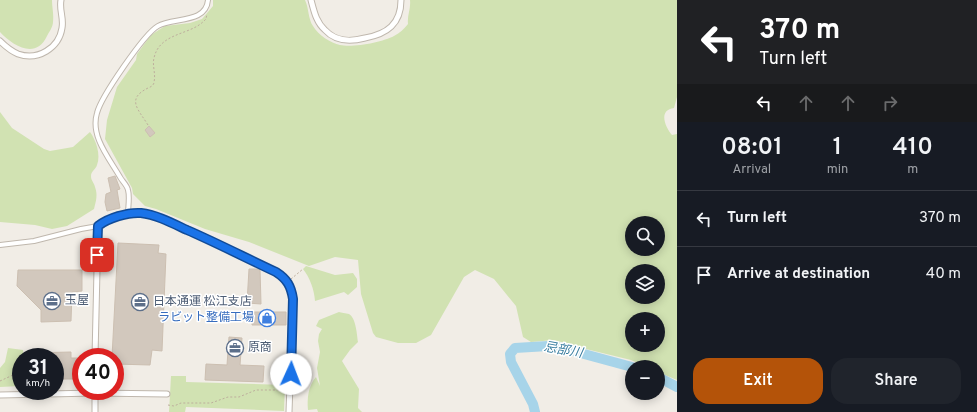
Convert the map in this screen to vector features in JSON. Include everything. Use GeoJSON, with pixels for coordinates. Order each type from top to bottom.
{"type":"FeatureCollection","features":[{"type":"Feature","properties":{"kind":"street"},"geometry":{"type":"LineString","coordinates":[[0,41],[9,49],[18,54],[37,55],[49,50],[57,42],[63,26],[60,8],[61,0]]}},
{"type":"Feature","properties":{"kind":"street"},"geometry":{"type":"LineString","coordinates":[[128,214],[128,189],[97,138],[97,113],[106,95],[148,33],[163,23],[193,17],[205,10],[208,0]]}},
{"type":"Feature","properties":{"kind":"street"},"geometry":{"type":"LineString","coordinates":[[311,0],[317,20],[324,30],[340,40],[352,41],[377,36],[391,27],[401,11],[401,0]]}},
{"type":"Feature","properties":{"kind":"street"},"geometry":{"type":"LineString","coordinates":[[0,245],[34,241],[98,226],[103,222],[128,214],[139,213],[155,216],[276,272],[284,277],[288,282],[292,291],[293,299],[289,412]]}},
{"type":"Feature","properties":{"kind":"street"},"geometry":{"type":"LineString","coordinates":[[95,348],[98,226]]}},
{"type":"Feature","properties":{"kind":"street"},"geometry":{"type":"LineString","coordinates":[[0,395],[72,393]]}},
{"type":"Feature","properties":{"kind":"street"},"geometry":{"type":"LineString","coordinates":[[124,393],[167,394]]}},
{"type":"Feature","properties":{"kind":"street"},"geometry":{"type":"LineString","coordinates":[[95,400],[95,412]]}},
{"type":"Feature","properties":{"kind":"path"},"geometry":{"type":"LineString","coordinates":[[148,124],[137,107],[136,96],[152,87],[154,83],[154,57],[158,49],[171,36],[199,25],[206,19],[207,14],[205,10]]}},
{"type":"Feature","properties":{"kind":"path"},"geometry":{"type":"LineString","coordinates":[[290,279],[302,269]]}},
{"type":"Feature","properties":{"kind":"path"},"geometry":{"type":"LineString","coordinates":[[0,381],[12,375]]}},
{"type":"Feature","properties":{"kind":"path"},"geometry":{"type":"LineString","coordinates":[[168,405],[174,406],[181,403],[211,403],[228,397],[240,397],[256,390],[287,390]]}},
{"type":"Feature","properties":{"kind":"green space"},"geometry":{"type":"Polygon","coordinates":[[[0,0],[52,0],[53,24],[42,43],[31,49],[24,48],[11,42],[0,32],[0,0]]]}},
{"type":"Feature","properties":{"kind":"green space"},"geometry":{"type":"Polygon","coordinates":[[[213,0],[305,0],[311,23],[318,32],[336,44],[352,46],[383,40],[400,32],[408,24],[410,0],[677,0],[677,97],[674,108],[669,109],[666,112],[664,119],[667,128],[672,135],[677,134],[677,380],[665,375],[665,360],[631,360],[554,340],[531,342],[523,337],[516,306],[494,279],[475,270],[464,277],[431,335],[416,343],[398,343],[376,337],[373,333],[361,294],[358,260],[335,257],[309,266],[249,242],[205,229],[145,206],[133,194],[132,188],[105,139],[107,120],[117,87],[136,60],[137,54],[151,35],[165,26],[190,23],[202,19],[213,6],[213,0]]]}},
{"type":"Feature","properties":{"kind":"green space"},"geometry":{"type":"Polygon","coordinates":[[[0,112],[12,128],[44,149],[50,151],[73,147],[90,132],[96,143],[98,152],[98,161],[91,176],[91,179],[95,185],[96,193],[94,209],[67,226],[52,229],[35,225],[0,222],[0,112]]]}},
{"type":"Feature","properties":{"kind":"green space"},"geometry":{"type":"Polygon","coordinates":[[[306,266],[335,275],[353,273],[357,279],[357,287],[348,295],[344,292],[315,301],[314,292],[308,276],[303,269],[306,266]]]}},
{"type":"Feature","properties":{"kind":"green space"},"geometry":{"type":"Polygon","coordinates":[[[339,312],[349,314],[356,327],[358,342],[342,361],[359,389],[358,408],[362,412],[318,412],[317,409],[308,410],[311,384],[316,377],[320,386],[317,368],[320,352],[318,341],[319,334],[322,329],[316,326],[319,320],[339,312]]]}},
{"type":"Feature","properties":{"kind":"green space"},"geometry":{"type":"Polygon","coordinates":[[[8,348],[12,349],[12,386],[0,387],[0,368],[5,362],[8,348]]]}},
{"type":"Feature","properties":{"kind":"green space"},"geometry":{"type":"Polygon","coordinates":[[[171,376],[186,376],[186,382],[285,385],[284,411],[186,407],[185,412],[169,412],[171,376]]]}},
{"type":"Feature","properties":{"kind":"building"},"geometry":{"type":"Polygon","coordinates":[[[149,126],[155,133],[150,137],[145,130],[149,126]]]}},
{"type":"Feature","properties":{"kind":"building"},"geometry":{"type":"Polygon","coordinates":[[[115,176],[120,189],[117,190],[120,208],[107,211],[105,202],[106,194],[111,192],[108,178],[115,176]]]}},
{"type":"Feature","properties":{"kind":"building","name":"日本通運 松江支店"},"geometry":{"type":"Polygon","coordinates":[[[118,243],[159,245],[158,253],[166,254],[162,351],[152,350],[150,365],[124,364],[124,348],[112,348],[118,243]]]}},
{"type":"Feature","properties":{"kind":"building"},"geometry":{"type":"Polygon","coordinates":[[[249,269],[260,269],[261,304],[247,303],[249,269]]]}},
{"type":"Feature","properties":{"kind":"building","name":"玉屋"},"geometry":{"type":"Polygon","coordinates":[[[18,270],[82,270],[82,291],[72,292],[71,321],[41,322],[41,310],[17,286],[18,270]]]}},
{"type":"Feature","properties":{"kind":"building","name":"ラビット整備工場"},"geometry":{"type":"Polygon","coordinates":[[[253,312],[286,312],[286,325],[252,325],[252,321],[248,321],[248,315],[253,315],[253,312]]]}},
{"type":"Feature","properties":{"kind":"building"},"geometry":{"type":"Polygon","coordinates":[[[229,337],[242,338],[240,365],[264,366],[263,382],[205,380],[206,364],[227,365],[229,337]]]}},
{"type":"Feature","properties":{"kind":"building"},"geometry":{"type":"Polygon","coordinates":[[[64,352],[71,352],[72,379],[64,379],[64,352]]]}},
{"type":"Feature","properties":{"kind":"waterway","name":"忌部川"},"geometry":{"type":"LineString","coordinates":[[535,412],[533,404],[511,362],[510,354],[515,348],[548,346],[562,348],[625,365]]}},
{"type":"Feature","properties":{"kind":"waterway","name":"忌部川"},"geometry":{"type":"LineString","coordinates":[[665,381],[677,387]]}},
{"type":"Feature","properties":{"kind":"place","name":"玉屋"},"geometry":{"type":"Point","coordinates":[52,301]}},
{"type":"Feature","properties":{"kind":"place","name":"日本通運 松江支店"},"geometry":{"type":"Point","coordinates":[140,302]}},
{"type":"Feature","properties":{"kind":"place","name":"ラビット整備工場"},"geometry":{"type":"Point","coordinates":[267,318]}},
{"type":"Feature","properties":{"kind":"place","name":"原商"},"geometry":{"type":"Point","coordinates":[235,348]}},
{"type":"Feature","properties":{"kind":"route"},"geometry":{"type":"LineString","coordinates":[[97,255],[98,226],[109,220],[128,214],[139,213],[155,216],[276,272],[284,277],[292,291],[291,374]]}}]}
